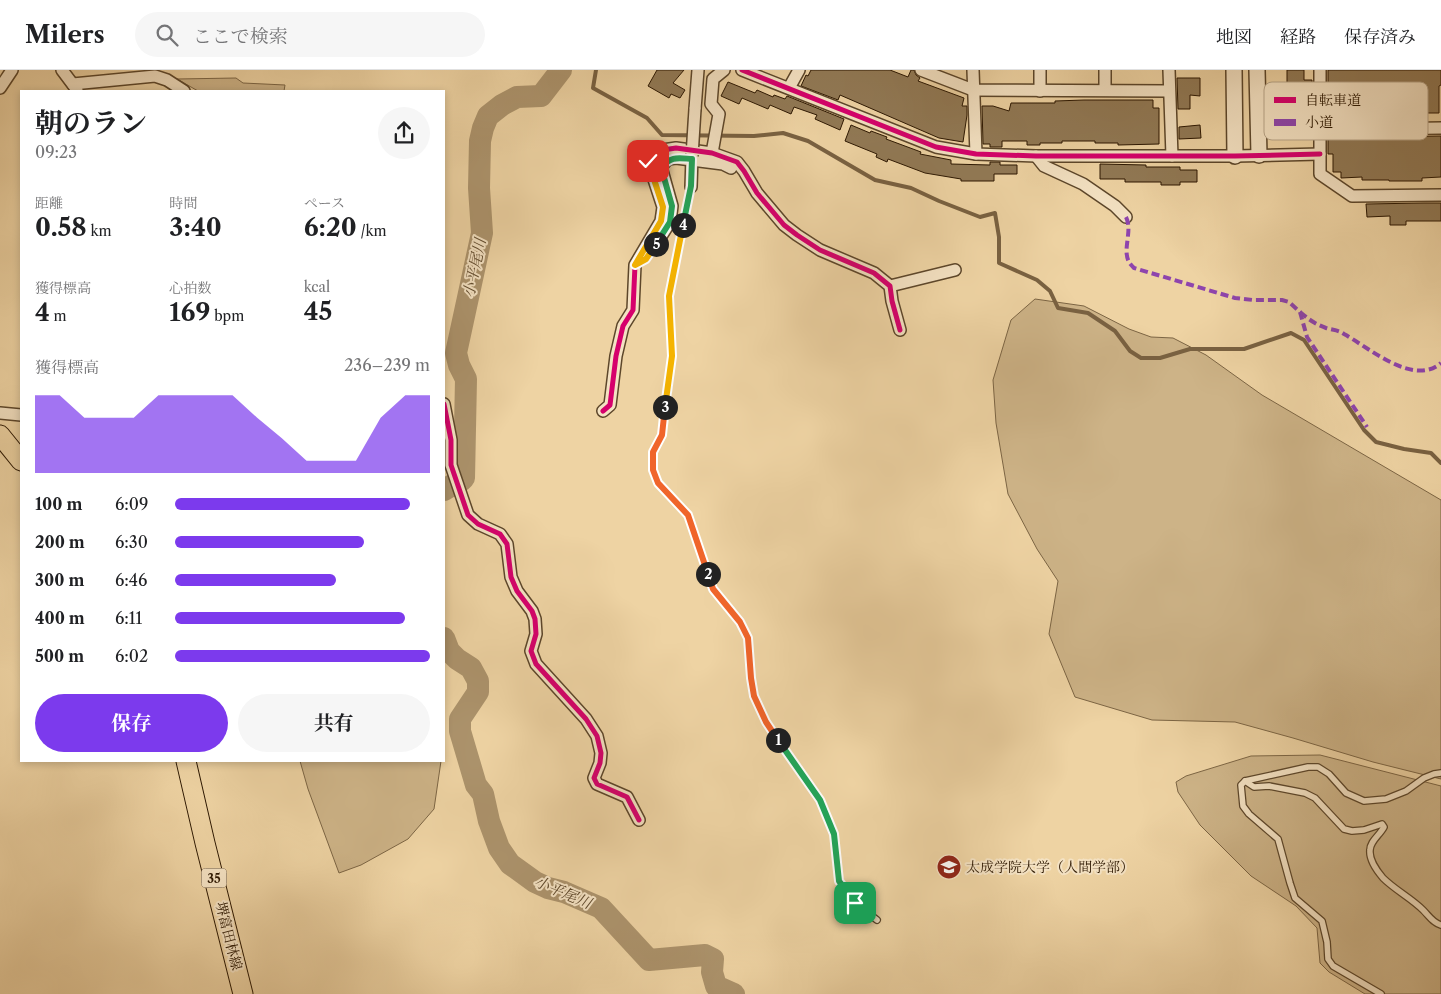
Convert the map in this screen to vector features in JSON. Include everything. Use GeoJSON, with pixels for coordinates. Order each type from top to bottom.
{"type":"FeatureCollection","features":[{"type":"Feature","properties":{"kind":"main road"},"geometry":{"type":"LineString","coordinates":[[0,435],[20,460]]}},
{"type":"Feature","properties":{"kind":"main road","name":"堺富田林線"},"geometry":{"type":"LineString","coordinates":[[186,762],[243,994]]}},
{"type":"Feature","properties":{"kind":"street"},"geometry":{"type":"LineString","coordinates":[[0,88],[12,70]]}},
{"type":"Feature","properties":{"kind":"street"},"geometry":{"type":"LineString","coordinates":[[62,70],[76,88],[89,82],[153,74],[182,90]]}},
{"type":"Feature","properties":{"kind":"street"},"geometry":{"type":"LineString","coordinates":[[87,70],[89,82]]}},
{"type":"Feature","properties":{"kind":"street"},"geometry":{"type":"LineString","coordinates":[[691,186],[698,70]]}},
{"type":"Feature","properties":{"kind":"street"},"geometry":{"type":"LineString","coordinates":[[712,151],[719,114],[711,104],[713,79],[724,70]]}},
{"type":"Feature","properties":{"kind":"street"},"geometry":{"type":"LineString","coordinates":[[742,70],[936,147],[976,154],[1036,156],[1320,154]]}},
{"type":"Feature","properties":{"kind":"street"},"geometry":{"type":"LineString","coordinates":[[789,88],[799,70]]}},
{"type":"Feature","properties":{"kind":"street"},"geometry":{"type":"LineString","coordinates":[[921,70],[973,90],[1169,91]]}},
{"type":"Feature","properties":{"kind":"street"},"geometry":{"type":"LineString","coordinates":[[973,70],[976,154]]}},
{"type":"Feature","properties":{"kind":"street"},"geometry":{"type":"LineString","coordinates":[[1040,70],[1040,91]]}},
{"type":"Feature","properties":{"kind":"street"},"geometry":{"type":"LineString","coordinates":[[1105,70],[1105,90]]}},
{"type":"Feature","properties":{"kind":"street"},"geometry":{"type":"LineString","coordinates":[[1169,70],[1172,156]]}},
{"type":"Feature","properties":{"kind":"street"},"geometry":{"type":"LineString","coordinates":[[1234,70],[1235,156]]}},
{"type":"Feature","properties":{"kind":"street"},"geometry":{"type":"LineString","coordinates":[[1257,70],[1259,155]]}},
{"type":"Feature","properties":{"kind":"street"},"geometry":{"type":"LineString","coordinates":[[1428,128],[1441,128]]}},
{"type":"Feature","properties":{"kind":"street"},"geometry":{"type":"LineString","coordinates":[[1320,140],[1320,174],[1352,196],[1441,195]]}},
{"type":"Feature","properties":{"kind":"street"},"geometry":{"type":"LineString","coordinates":[[603,411],[610,405],[616,356],[623,326],[633,310],[635,265],[661,221],[663,207],[648,161],[651,153],[676,148],[712,151],[737,162],[770,209],[797,236],[820,250],[874,273],[890,286],[900,330]]}},
{"type":"Feature","properties":{"kind":"street"},"geometry":{"type":"LineString","coordinates":[[1036,156],[1044,166],[1083,184],[1115,206],[1126,218]]}},
{"type":"Feature","properties":{"kind":"street"},"geometry":{"type":"LineString","coordinates":[[635,265],[646,259],[670,222],[672,206],[661,167],[668,159],[692,158],[723,164],[736,171],[750,194],[770,218],[794,240],[797,236]]}},
{"type":"Feature","properties":{"kind":"street"},"geometry":{"type":"LineString","coordinates":[[890,286],[956,270]]}},
{"type":"Feature","properties":{"kind":"street"},"geometry":{"type":"LineString","coordinates":[[445,410],[450,440],[451,465],[468,514],[478,524],[500,534],[507,544],[512,577],[517,591],[532,611],[535,619],[536,634],[531,651],[536,664],[586,719],[597,736],[601,753],[600,763],[594,778],[597,784],[627,797],[639,820]]}},
{"type":"Feature","properties":{"kind":"street"},"geometry":{"type":"LineString","coordinates":[[0,413],[20,415]]}},
{"type":"Feature","properties":{"kind":"lane"},"geometry":{"type":"LineString","coordinates":[[691,186],[669,296],[672,356],[662,435],[653,452],[653,470],[658,483],[688,515],[713,589],[740,622],[748,638],[754,696],[766,722],[820,800],[834,834],[839,881],[855,903],[877,920]]}},
{"type":"Feature","properties":{"kind":"lane"},"geometry":{"type":"LineString","coordinates":[[1381,994],[1333,966],[1328,959],[1327,942],[1322,921],[1295,898],[1278,839],[1242,806],[1241,785],[1244,781],[1308,767],[1318,768],[1328,774],[1346,793],[1364,801],[1386,798],[1406,791],[1424,778],[1441,773]]}},
{"type":"Feature","properties":{"kind":"lane"},"geometry":{"type":"LineString","coordinates":[[1244,781],[1254,787],[1269,786],[1305,793],[1315,798],[1344,829],[1352,831],[1364,830],[1382,824],[1384,827],[1372,842],[1370,850],[1371,858],[1377,870],[1384,879],[1416,903],[1435,924],[1441,925]]}},
{"type":"Feature","properties":{"kind":"shaded area"},"geometry":{"type":"Polygon","coordinates":[[[236,78],[243,83],[285,85],[284,90],[196,90],[177,79],[236,78]]]}},
{"type":"Feature","properties":{"kind":"shaded area"},"geometry":{"type":"Polygon","coordinates":[[[1035,299],[1084,306],[1129,329],[1151,337],[1173,338],[1206,355],[1262,395],[1441,500],[1441,779],[1373,762],[1235,722],[1152,720],[1075,697],[1049,634],[1058,581],[1037,549],[1008,494],[996,423],[993,380],[1011,320],[1035,299]]]}},
{"type":"Feature","properties":{"kind":"shaded area"},"geometry":{"type":"Polygon","coordinates":[[[1320,755],[1441,786],[1441,994],[1365,994],[1329,972],[1320,963],[1317,928],[1296,906],[1251,876],[1200,825],[1178,792],[1176,782],[1186,776],[1251,756],[1320,755]]]}},
{"type":"Feature","properties":{"kind":"shaded area"},"geometry":{"type":"Polygon","coordinates":[[[300,762],[441,762],[434,809],[408,839],[361,865],[339,873],[308,789],[300,762]]]}},
{"type":"Feature","properties":{"kind":"building"},"geometry":{"type":"Polygon","coordinates":[[[657,70],[684,70],[673,83],[685,90],[680,98],[671,94],[669,98],[648,86],[657,70]]]}},
{"type":"Feature","properties":{"kind":"building"},"geometry":{"type":"Polygon","coordinates":[[[811,70],[890,70],[908,77],[911,70],[914,70],[920,78],[918,81],[964,98],[962,106],[967,106],[967,115],[963,142],[939,138],[840,95],[838,100],[801,86],[806,75],[808,76],[811,70]]]}},
{"type":"Feature","properties":{"kind":"building"},"geometry":{"type":"Polygon","coordinates":[[[1287,70],[1304,70],[1304,80],[1312,80],[1312,82],[1287,82],[1287,70]]]}},
{"type":"Feature","properties":{"kind":"building"},"geometry":{"type":"Polygon","coordinates":[[[1328,70],[1441,70],[1439,113],[1428,113],[1428,82],[1328,82],[1328,70]]]}},
{"type":"Feature","properties":{"kind":"building"},"geometry":{"type":"Polygon","coordinates":[[[1177,78],[1200,78],[1200,96],[1190,95],[1190,109],[1178,109],[1177,78]]]}},
{"type":"Feature","properties":{"kind":"building"},"geometry":{"type":"Polygon","coordinates":[[[728,82],[755,93],[757,90],[773,97],[774,95],[785,99],[787,96],[844,119],[840,130],[815,119],[817,115],[794,107],[791,114],[770,105],[768,109],[742,98],[739,104],[721,96],[728,82]]]}},
{"type":"Feature","properties":{"kind":"building"},"geometry":{"type":"Polygon","coordinates":[[[1153,100],[1153,108],[1159,108],[1159,144],[1118,145],[1118,143],[1095,143],[1095,141],[1062,141],[1062,143],[1027,145],[1027,141],[1002,141],[1002,147],[990,147],[990,144],[983,144],[982,106],[993,106],[1009,111],[1011,103],[1055,103],[1055,101],[1153,100]]]}},
{"type":"Feature","properties":{"kind":"building"},"geometry":{"type":"Polygon","coordinates":[[[851,125],[870,133],[871,131],[887,137],[886,139],[921,152],[920,154],[951,160],[951,164],[990,165],[990,162],[1000,162],[1000,165],[1017,165],[1017,174],[994,174],[994,181],[961,181],[961,179],[925,173],[888,159],[887,162],[876,157],[877,154],[845,141],[851,125]]]}},
{"type":"Feature","properties":{"kind":"building"},"geometry":{"type":"Polygon","coordinates":[[[1200,125],[1201,138],[1179,139],[1179,127],[1200,125]]]}},
{"type":"Feature","properties":{"kind":"building"},"geometry":{"type":"Polygon","coordinates":[[[1428,136],[1441,136],[1441,177],[1422,178],[1422,181],[1362,180],[1362,177],[1341,178],[1341,172],[1333,172],[1333,154],[1328,154],[1328,140],[1428,140],[1428,136]]]}},
{"type":"Feature","properties":{"kind":"building"},"geometry":{"type":"Polygon","coordinates":[[[1100,164],[1180,167],[1180,170],[1197,170],[1197,182],[1180,182],[1180,185],[1161,185],[1161,182],[1125,182],[1125,179],[1100,179],[1100,164]]]}},
{"type":"Feature","properties":{"kind":"building"},"geometry":{"type":"Polygon","coordinates":[[[1441,203],[1441,221],[1406,221],[1406,225],[1390,225],[1390,216],[1367,217],[1366,204],[1441,203]]]}},
{"type":"Feature","properties":{"kind":"waterway","name":"小平尾川"},"geometry":{"type":"LineString","coordinates":[[462,480],[464,478],[466,379],[459,365],[456,353],[482,233],[479,188],[480,141],[483,128],[488,116],[502,105],[517,97],[541,96],[561,70]]}},
{"type":"Feature","properties":{"kind":"waterway"},"geometry":{"type":"LineString","coordinates":[[596,70],[593,88],[647,118],[662,135],[754,136],[783,133],[808,141],[875,180],[911,188],[980,217],[995,213],[999,237],[999,263],[1037,280],[1050,291],[1058,308],[1088,313],[1115,331],[1130,351],[1141,358],[1160,358],[1190,349],[1244,349],[1291,333],[1304,340],[1364,430],[1376,442],[1431,453],[1441,463]]}},
{"type":"Feature","properties":{"kind":"waterway","name":"小平尾川"},"geometry":{"type":"LineString","coordinates":[[445,489],[454,484]]}},
{"type":"Feature","properties":{"kind":"waterway","name":"小平尾川"},"geometry":{"type":"LineString","coordinates":[[445,641],[449,651],[471,668],[478,681],[478,692],[460,719],[460,731],[476,785],[483,794],[489,821],[499,848],[510,864],[535,882],[601,908],[649,960],[705,955],[713,959],[712,972],[716,986],[734,994]]}},
{"type":"Feature","properties":{"kind":"marked path"},"geometry":{"type":"LineString","coordinates":[[1126,217],[1128,222],[1127,257],[1129,263],[1134,268],[1235,298],[1289,302],[1300,312],[1307,337],[1367,427]]}},
{"type":"Feature","properties":{"kind":"marked path"},"geometry":{"type":"LineString","coordinates":[[1300,312],[1315,323],[1342,333],[1404,368],[1430,369],[1441,363]]}},
{"type":"Feature","properties":{"kind":"cycle path"},"geometry":{"type":"LineString","coordinates":[[742,70],[936,147],[976,154],[1036,156],[1320,154]]}},
{"type":"Feature","properties":{"kind":"cycle path"},"geometry":{"type":"LineString","coordinates":[[603,411],[610,405],[616,356],[623,326],[633,310],[635,265],[661,221],[663,207],[648,161],[651,153],[676,148],[712,153],[737,162],[757,193],[784,225],[820,250],[874,273],[890,286],[900,330]]}},
{"type":"Feature","properties":{"kind":"cycle path"},"geometry":{"type":"LineString","coordinates":[[445,409],[451,440],[451,465],[468,515],[478,524],[500,534],[507,544],[511,577],[517,591],[532,611],[535,619],[536,634],[531,651],[536,664],[586,719],[597,736],[601,753],[600,763],[594,778],[597,784],[627,797],[639,820]]}},
{"type":"Feature","properties":{"kind":"place","name":"太成学院大学（人間学部）"},"geometry":{"type":"Point","coordinates":[949,867]}},
{"type":"Feature","properties":{"kind":"route"},"geometry":{"type":"LineString","coordinates":[[648,161],[663,207],[661,221],[635,265],[646,259],[670,222],[672,206],[661,167],[668,159],[692,159],[691,186],[669,296],[672,356],[662,435],[653,452],[653,470],[658,483],[688,515],[713,589],[740,622],[748,638],[754,696],[766,722],[820,800],[834,834],[839,881],[855,903]]}}]}
